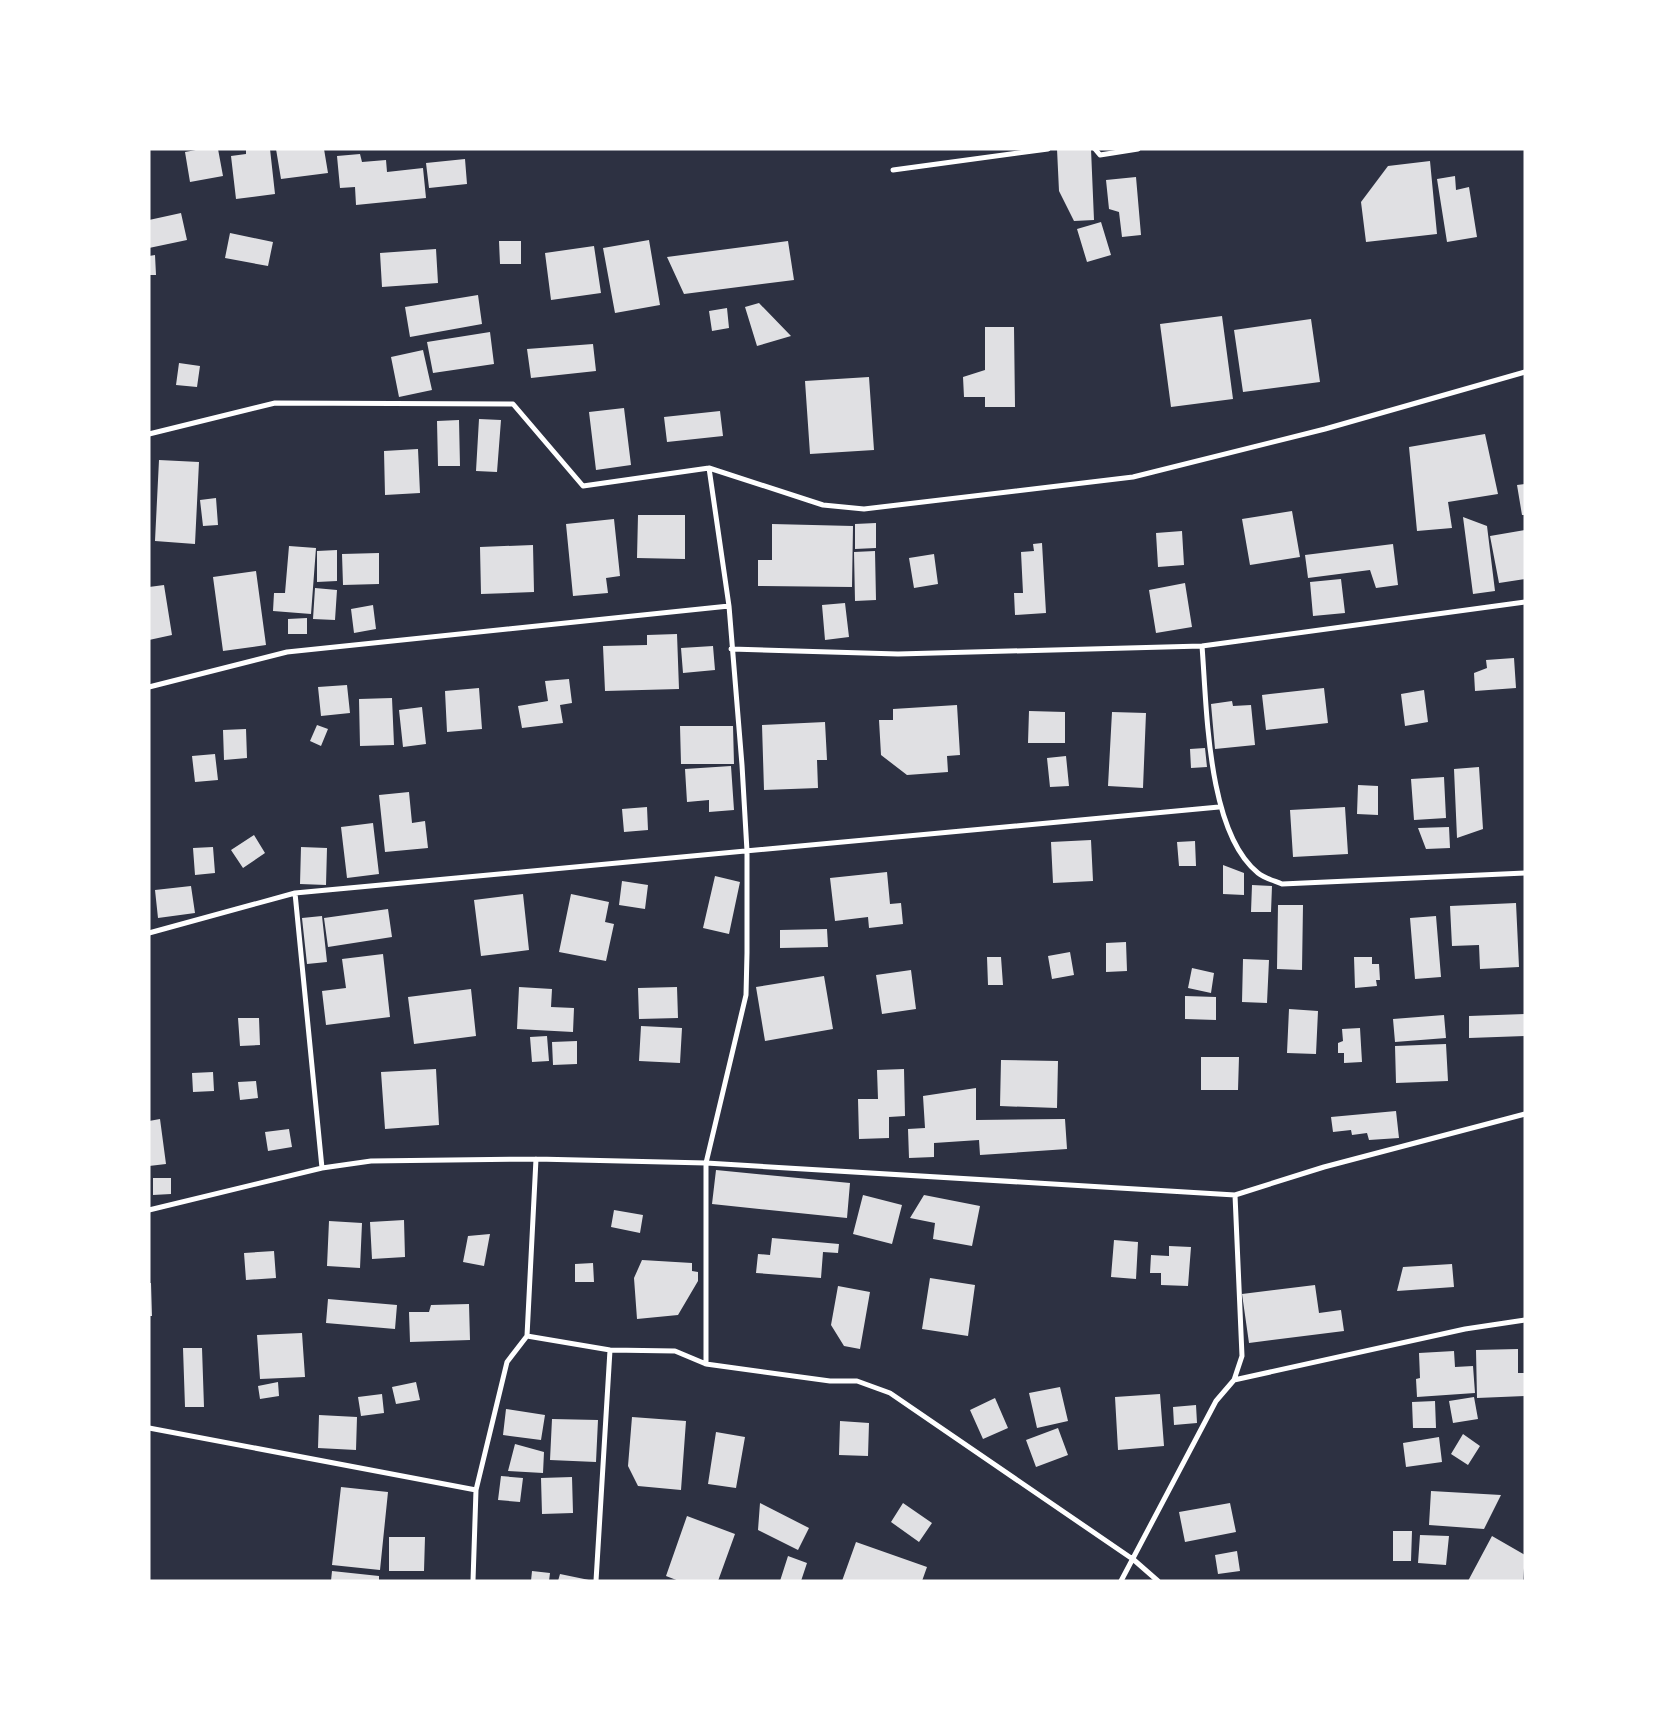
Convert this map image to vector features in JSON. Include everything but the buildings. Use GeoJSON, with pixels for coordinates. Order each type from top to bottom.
{"type":"FeatureCollection","features":[{"type":"Feature","properties":{"kind":"lane"},"geometry":{"type":"LineString","coordinates":[[893,170],[1048,149]]}},
{"type":"Feature","properties":{"kind":"lane"},"geometry":{"type":"LineString","coordinates":[[1095,149],[1100,155],[1138,149]]}},
{"type":"Feature","properties":{"kind":"lane"},"geometry":{"type":"LineString","coordinates":[[149,434],[275,403],[513,404],[583,486],[709,468],[823,505],[864,509],[1133,477],[1325,429],[1525,372]]}},
{"type":"Feature","properties":{"kind":"lane"},"geometry":{"type":"LineString","coordinates":[[706,1364],[706,1163],[746,995],[747,851],[729,606],[709,468]]}},
{"type":"Feature","properties":{"kind":"lane"},"geometry":{"type":"LineString","coordinates":[[731,649],[898,654],[1202,646],[1525,602]]}},
{"type":"Feature","properties":{"kind":"lane"},"geometry":{"type":"LineString","coordinates":[[149,687],[287,652],[729,606]]}},
{"type":"Feature","properties":{"kind":"lane"},"geometry":{"type":"LineString","coordinates":[[1202,646],[1219,807],[1231,838],[1258,873],[1282,884],[1525,873]]}},
{"type":"Feature","properties":{"kind":"lane"},"geometry":{"type":"LineString","coordinates":[[149,933],[295,893],[1219,807]]}},
{"type":"Feature","properties":{"kind":"lane"},"geometry":{"type":"LineString","coordinates":[[295,893],[322,1168]]}},
{"type":"Feature","properties":{"kind":"lane"},"geometry":{"type":"LineString","coordinates":[[149,1210],[322,1168],[371,1161],[536,1159],[706,1163],[1235,1195],[1324,1167],[1525,1114]]}},
{"type":"Feature","properties":{"kind":"lane"},"geometry":{"type":"LineString","coordinates":[[473,1581],[476,1490],[507,1362],[527,1336],[536,1159]]}},
{"type":"Feature","properties":{"kind":"lane"},"geometry":{"type":"LineString","coordinates":[[1121,1581],[1216,1401],[1234,1380],[1242,1356],[1235,1195]]}},
{"type":"Feature","properties":{"kind":"lane"},"geometry":{"type":"LineString","coordinates":[[1234,1380],[1465,1329],[1525,1320]]}},
{"type":"Feature","properties":{"kind":"lane"},"geometry":{"type":"LineString","coordinates":[[527,1336],[610,1350],[675,1351],[706,1364],[830,1381],[857,1381],[890,1393],[1134,1560],[1158,1581]]}},
{"type":"Feature","properties":{"kind":"lane"},"geometry":{"type":"LineString","coordinates":[[596,1581],[610,1350]]}},
{"type":"Feature","properties":{"kind":"lane"},"geometry":{"type":"LineString","coordinates":[[149,1428],[476,1490]]}}]}
